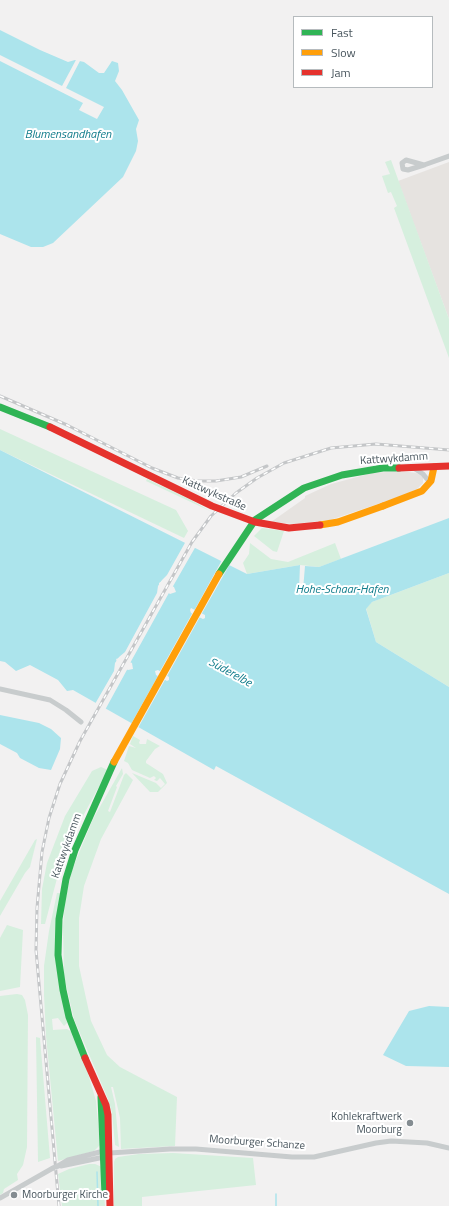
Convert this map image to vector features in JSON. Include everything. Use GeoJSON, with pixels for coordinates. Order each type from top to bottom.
{"type":"FeatureCollection","features":[{"type":"Feature","properties":{"kind":"main road","name":"Kattwykstraße"},"geometry":{"type":"LineString","coordinates":[[0,407],[50,427],[212,506],[256,522],[289,528],[316,526],[338,522],[418,493],[427,482]]}},
{"type":"Feature","properties":{"kind":"main road","name":"Kattwykdamm"},"geometry":{"type":"LineString","coordinates":[[108,1206],[106,1154],[108,1115],[76,1036],[65,1001],[58,954],[59,919],[66,879],[75,850],[101,790],[133,727],[226,562],[249,529],[279,504],[319,483],[342,475],[366,470],[449,466]]}},
{"type":"Feature","properties":{"kind":"main road"},"geometry":{"type":"LineString","coordinates":[[427,482],[433,477],[434,467]]}},
{"type":"Feature","properties":{"kind":"street"},"geometry":{"type":"LineString","coordinates":[[424,165],[449,156]]}},
{"type":"Feature","properties":{"kind":"street"},"geometry":{"type":"LineString","coordinates":[[411,467],[423,474],[427,482]]}},
{"type":"Feature","properties":{"kind":"street"},"geometry":{"type":"LineString","coordinates":[[0,690],[50,700],[81,722]]}},
{"type":"Feature","properties":{"kind":"street","name":"Moorburger Schanze"},"geometry":{"type":"LineString","coordinates":[[0,1198],[56,1167],[106,1154],[141,1150],[196,1149],[292,1157],[314,1157],[391,1141],[427,1142],[449,1148]]}},
{"type":"Feature","properties":{"kind":"shaded area"},"geometry":{"type":"Polygon","coordinates":[[[449,162],[449,319],[398,181],[449,162]]]}},
{"type":"Feature","properties":{"kind":"shaded area"},"geometry":{"type":"Polygon","coordinates":[[[401,471],[416,473],[423,476],[423,483],[417,489],[402,496],[330,520],[294,524],[271,522],[305,498],[305,496],[331,484],[372,473],[401,471]]]}},
{"type":"Feature","properties":{"kind":"green space"},"geometry":{"type":"Polygon","coordinates":[[[391,160],[449,319],[449,358],[394,208],[397,206],[391,192],[388,193],[382,176],[390,174],[385,162],[391,160]]]}},
{"type":"Feature","properties":{"kind":"green space"},"geometry":{"type":"Polygon","coordinates":[[[0,429],[176,510],[188,531],[184,538],[0,450],[0,429]]]}},
{"type":"Feature","properties":{"kind":"green space"},"geometry":{"type":"Polygon","coordinates":[[[147,479],[191,500],[210,511],[146,481],[147,479]]]}},
{"type":"Feature","properties":{"kind":"green space"},"geometry":{"type":"Polygon","coordinates":[[[262,528],[284,531],[277,552],[273,551],[254,536],[262,528]]]}},
{"type":"Feature","properties":{"kind":"green space"},"geometry":{"type":"Polygon","coordinates":[[[250,543],[271,559],[288,562],[335,543],[341,559],[319,567],[300,565],[247,574],[243,563],[249,554],[250,543]]]}},
{"type":"Feature","properties":{"kind":"green space"},"geometry":{"type":"Polygon","coordinates":[[[449,573],[449,687],[376,642],[366,608],[372,602],[449,573]]]}},
{"type":"Feature","properties":{"kind":"green space"},"geometry":{"type":"Polygon","coordinates":[[[133,736],[140,740],[140,744],[146,744],[147,739],[160,746],[155,749],[146,761],[146,763],[163,774],[167,783],[158,792],[150,792],[132,773],[156,783],[161,788],[165,784],[160,778],[157,781],[154,780],[156,778],[154,776],[150,778],[132,770],[128,763],[124,761],[129,746],[136,748],[130,744],[133,736]]]}},
{"type":"Feature","properties":{"kind":"green space"},"geometry":{"type":"Polygon","coordinates":[[[101,767],[108,770],[70,840],[60,867],[45,924],[41,924],[42,889],[47,863],[65,816],[92,771],[101,767]]]}},
{"type":"Feature","properties":{"kind":"green space"},"geometry":{"type":"Polygon","coordinates":[[[122,768],[123,774],[116,786],[117,787],[108,811],[110,812],[124,775],[126,773],[133,780],[101,839],[84,886],[79,918],[79,966],[91,1021],[107,1055],[120,1067],[177,1097],[175,1146],[121,1149],[120,1118],[113,1087],[111,1087],[115,1104],[119,1147],[115,1145],[112,1112],[108,1099],[74,1019],[64,976],[63,927],[65,901],[72,870],[93,819],[122,768]]]}},
{"type":"Feature","properties":{"kind":"green space"},"geometry":{"type":"Polygon","coordinates":[[[37,839],[30,867],[0,916],[0,901],[35,840],[37,839]]]}},
{"type":"Feature","properties":{"kind":"green space"},"geometry":{"type":"Polygon","coordinates":[[[57,893],[60,893],[56,927],[67,1023],[64,1026],[58,1018],[52,1019],[53,1030],[67,1029],[72,1032],[87,1070],[96,1101],[100,1145],[94,1151],[58,1161],[46,1036],[44,995],[44,966],[49,931],[57,893]]]}},
{"type":"Feature","properties":{"kind":"green space"},"geometry":{"type":"Polygon","coordinates":[[[7,925],[23,930],[20,987],[0,991],[0,938],[7,925]]]}},
{"type":"Feature","properties":{"kind":"green space"},"geometry":{"type":"Polygon","coordinates":[[[17,994],[22,995],[25,1000],[28,1015],[27,1147],[23,1165],[17,1174],[18,1180],[4,1189],[3,1193],[0,1195],[0,996],[17,994]]]}},
{"type":"Feature","properties":{"kind":"green space"},"geometry":{"type":"Polygon","coordinates":[[[36,1037],[40,1038],[50,1158],[38,1162],[36,1037]]]}},
{"type":"Feature","properties":{"kind":"green space"},"geometry":{"type":"Polygon","coordinates":[[[173,1153],[253,1158],[256,1185],[142,1197],[142,1206],[114,1206],[115,1159],[118,1157],[139,1154],[173,1153]]]}},
{"type":"Feature","properties":{"kind":"green space"},"geometry":{"type":"Polygon","coordinates":[[[95,1164],[102,1167],[105,1206],[62,1206],[58,1174],[69,1169],[95,1164]]]}},
{"type":"Feature","properties":{"kind":"water","name":"Blumensandhafen"},"geometry":{"type":"Polygon","coordinates":[[[0,30],[68,62],[75,60],[84,62],[99,73],[104,73],[112,61],[118,63],[119,71],[115,81],[122,90],[139,120],[136,129],[138,141],[136,151],[123,177],[53,243],[43,247],[31,247],[0,234],[0,30]]]}},
{"type":"Feature","properties":{"kind":"water"},"geometry":{"type":"Polygon","coordinates":[[[0,450],[247,574],[300,565],[299,590],[301,591],[303,590],[305,566],[319,567],[449,518],[449,573],[372,602],[366,609],[376,642],[449,687],[449,894],[216,766],[214,770],[73,690],[67,691],[58,680],[30,665],[16,671],[5,662],[0,661],[0,450]],[[162,581],[159,585],[170,594],[176,592],[174,587],[162,581]],[[191,608],[191,613],[203,619],[205,618],[205,615],[191,608]],[[119,658],[116,659],[118,664],[128,670],[133,669],[132,663],[119,658]],[[158,670],[155,671],[156,675],[167,681],[169,680],[169,677],[158,670]]]}},
{"type":"Feature","properties":{"kind":"water"},"geometry":{"type":"Polygon","coordinates":[[[0,715],[39,723],[51,729],[61,738],[60,749],[51,770],[39,768],[20,758],[17,753],[0,744],[0,715]]]}},
{"type":"Feature","properties":{"kind":"water"},"geometry":{"type":"Polygon","coordinates":[[[429,1006],[449,1007],[449,1067],[406,1066],[383,1055],[409,1011],[429,1006]]]}},
{"type":"Feature","properties":{"kind":"pier"},"geometry":{"type":"Polygon","coordinates":[[[0,55],[62,86],[77,58],[81,59],[66,88],[104,107],[97,119],[79,110],[83,103],[0,61],[0,55]]]}},
{"type":"Feature","properties":{"kind":"pier"},"geometry":{"type":"Polygon","coordinates":[[[186,541],[196,546],[172,588],[161,584],[170,591],[129,665],[118,660],[128,668],[105,710],[95,704],[114,671],[115,663],[125,652],[157,593],[158,586],[167,575],[186,541]]]}},
{"type":"Feature","properties":{"kind":"pier"},"geometry":{"type":"Polygon","coordinates":[[[222,560],[230,564],[201,615],[194,611],[222,560]]]}},
{"type":"Feature","properties":{"kind":"pier"},"geometry":{"type":"Polygon","coordinates":[[[193,612],[201,615],[166,678],[159,673],[193,612]]]}},
{"type":"Feature","properties":{"kind":"pier"},"geometry":{"type":"Polygon","coordinates":[[[159,674],[166,678],[138,728],[131,724],[159,674]]]}},
{"type":"Feature","properties":{"kind":"waterway"},"geometry":{"type":"LineString","coordinates":[[97,1172],[98,1206]]}},
{"type":"Feature","properties":{"kind":"waterway"},"geometry":{"type":"LineString","coordinates":[[276,1194],[276,1206]]}},
{"type":"Feature","properties":{"kind":"railway"},"geometry":{"type":"LineString","coordinates":[[0,396],[67,425],[152,468],[178,478],[197,481],[216,481],[241,477],[267,466]]}},
{"type":"Feature","properties":{"kind":"railway"},"geometry":{"type":"LineString","coordinates":[[59,1206],[36,950],[37,908],[42,852],[49,818],[60,784],[80,741],[192,542],[211,516],[236,493],[257,478],[284,463],[331,448],[376,444],[449,450]]}},
{"type":"Feature","properties":{"kind":"traffic: fast"},"geometry":{"type":"LineString","coordinates":[[0,407],[50,427]]}},
{"type":"Feature","properties":{"kind":"traffic: fast"},"geometry":{"type":"LineString","coordinates":[[219,574],[255,520],[304,488],[342,475],[383,468],[399,468]]}},
{"type":"Feature","properties":{"kind":"traffic: fast"},"geometry":{"type":"LineString","coordinates":[[85,1058],[69,1017],[63,990],[58,955],[59,919],[66,879],[75,850],[114,762]]}},
{"type":"Feature","properties":{"kind":"traffic: fast"},"geometry":{"type":"LineString","coordinates":[[101,1097],[105,1195]]}},
{"type":"Feature","properties":{"kind":"traffic: slow"},"geometry":{"type":"LineString","coordinates":[[383,506],[422,491],[431,481],[434,467]]}},
{"type":"Feature","properties":{"kind":"traffic: slow"},"geometry":{"type":"LineString","coordinates":[[320,525],[338,522],[383,506]]}},
{"type":"Feature","properties":{"kind":"traffic: slow"},"geometry":{"type":"LineString","coordinates":[[114,762],[219,574]]}},
{"type":"Feature","properties":{"kind":"traffic: jam"},"geometry":{"type":"LineString","coordinates":[[50,427],[212,506],[255,522],[289,528],[320,525]]}},
{"type":"Feature","properties":{"kind":"traffic: jam"},"geometry":{"type":"LineString","coordinates":[[399,468],[449,466]]}},
{"type":"Feature","properties":{"kind":"traffic: jam"},"geometry":{"type":"LineString","coordinates":[[85,1058],[106,1105],[108,1115],[110,1206]]}},
{"type":"Feature","properties":{"kind":"place","name":"Kohlekraftwerk Moorburg"},"geometry":{"type":"Point","coordinates":[410,1123]}},
{"type":"Feature","properties":{"kind":"place","name":"Moorburger Kirche"},"geometry":{"type":"Point","coordinates":[14,1195]}},
{"type":"Feature","properties":{"kind":"water label","name":"Hohe-Schaar-Hafen"},"geometry":{"type":"Point","coordinates":[342,590]}},
{"type":"Feature","properties":{"kind":"water label","name":"Süderelbe"},"geometry":{"type":"Point","coordinates":[230,673]}}]}
